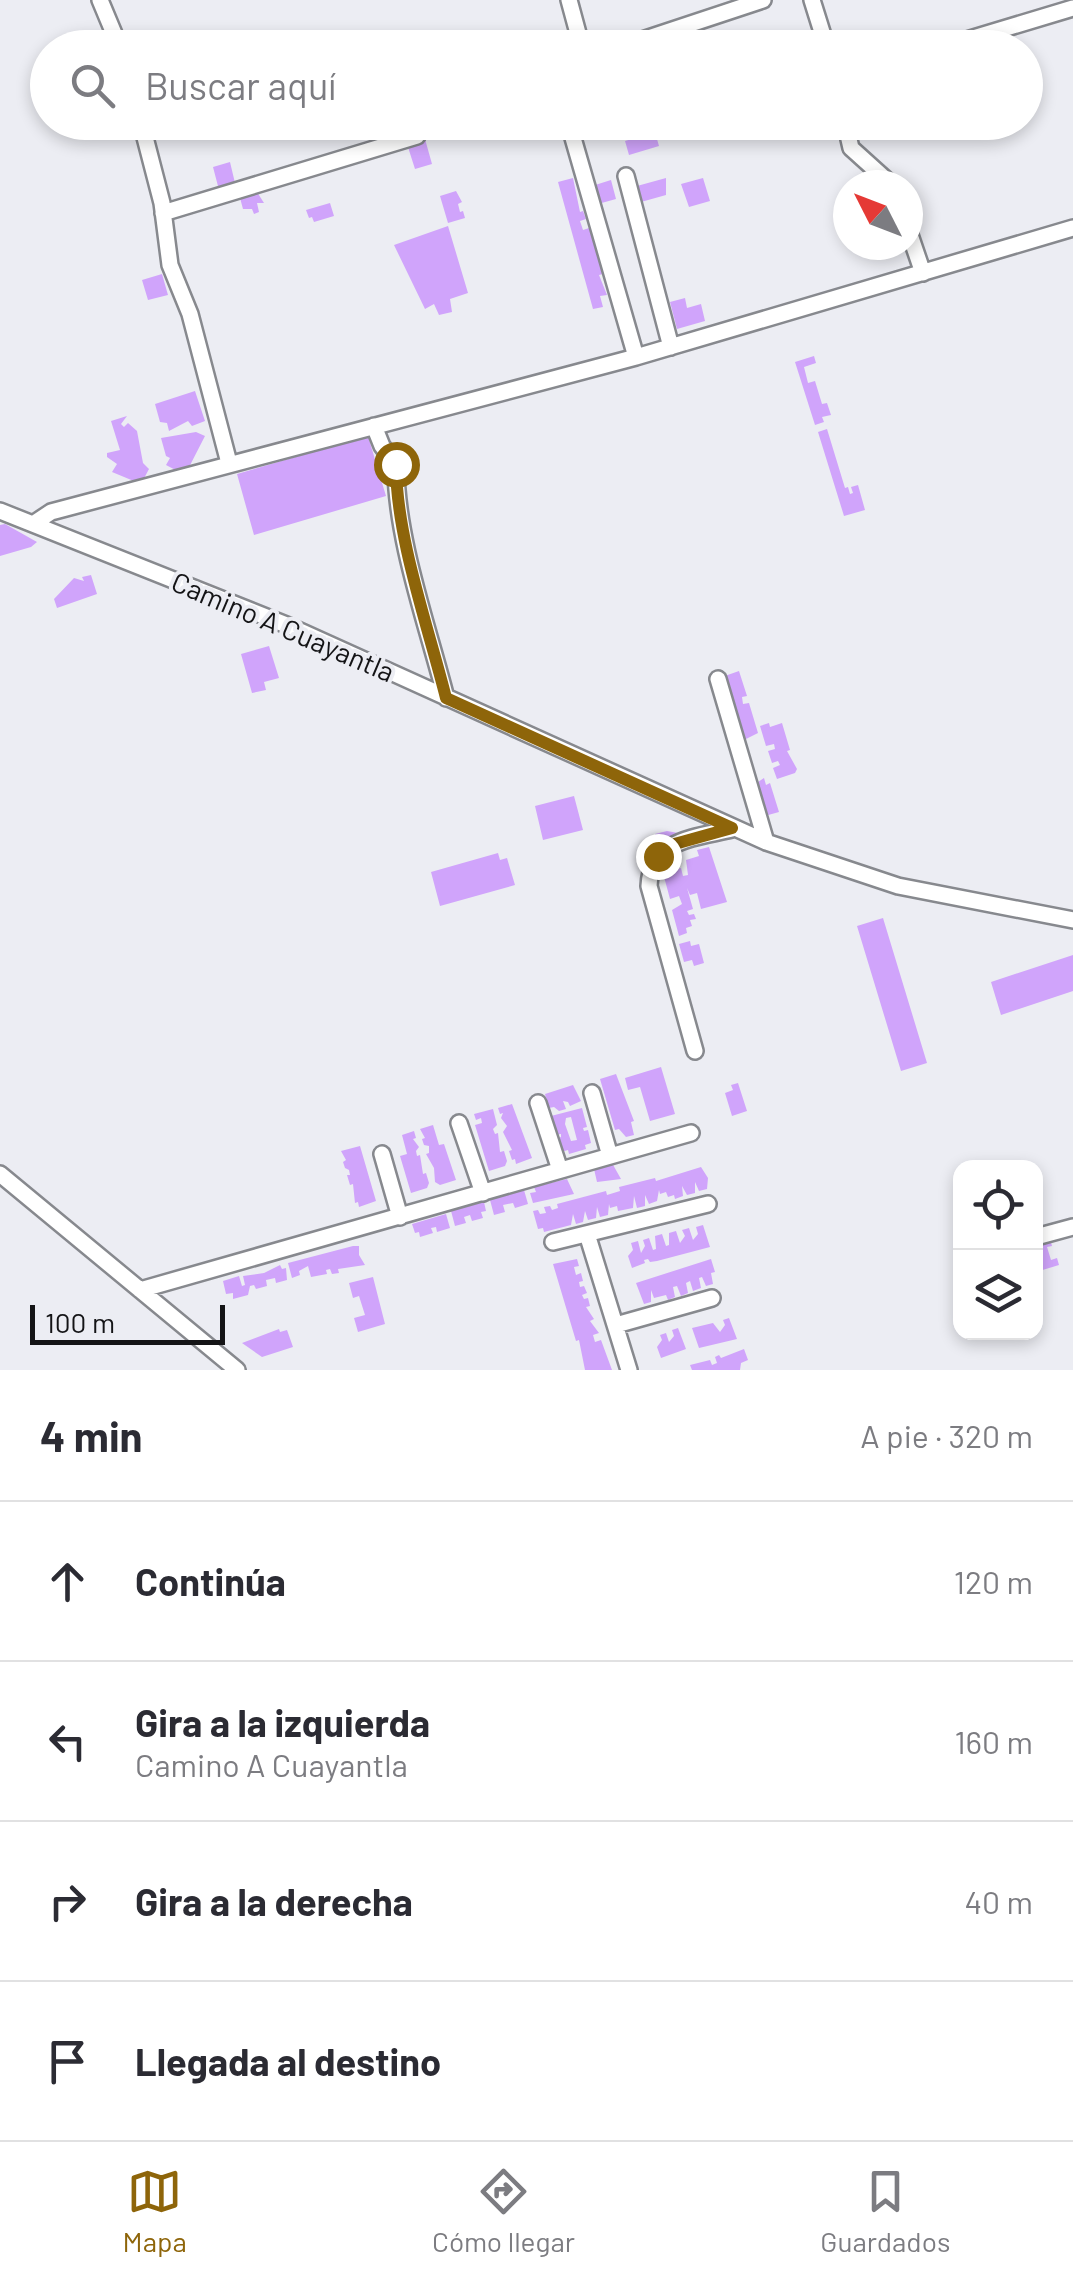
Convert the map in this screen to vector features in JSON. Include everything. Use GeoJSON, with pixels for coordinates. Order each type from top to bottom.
{"type":"FeatureCollection","features":[{"type":"Feature","properties":{"kind":"street"},"geometry":{"type":"LineString","coordinates":[[100,0],[112,30]]}},
{"type":"Feature","properties":{"kind":"street"},"geometry":{"type":"LineString","coordinates":[[568,0],[577,30]]}},
{"type":"Feature","properties":{"kind":"street"},"geometry":{"type":"LineString","coordinates":[[673,30],[764,0]]}},
{"type":"Feature","properties":{"kind":"street"},"geometry":{"type":"LineString","coordinates":[[812,0],[821,30]]}},
{"type":"Feature","properties":{"kind":"street"},"geometry":{"type":"LineString","coordinates":[[1000,30],[1073,8]]}},
{"type":"Feature","properties":{"kind":"street"},"geometry":{"type":"LineString","coordinates":[[146,140],[170,266],[190,314],[229,463]]}},
{"type":"Feature","properties":{"kind":"street"},"geometry":{"type":"LineString","coordinates":[[162,213],[404,140]]}},
{"type":"Feature","properties":{"kind":"street"},"geometry":{"type":"LineString","coordinates":[[574,140],[636,358]]}},
{"type":"Feature","properties":{"kind":"street"},"geometry":{"type":"LineString","coordinates":[[848,140],[850,148],[875,170]]}},
{"type":"Feature","properties":{"kind":"street"},"geometry":{"type":"LineString","coordinates":[[626,176],[672,347]]}},
{"type":"Feature","properties":{"kind":"street"},"geometry":{"type":"LineString","coordinates":[[32,524],[52,512],[636,358],[1073,228]]}},
{"type":"Feature","properties":{"kind":"street"},"geometry":{"type":"LineString","coordinates":[[919,260],[924,273]]}},
{"type":"Feature","properties":{"kind":"street"},"geometry":{"type":"LineString","coordinates":[[374,426],[382,446],[396,464],[394,486],[402,524],[446,698]]}},
{"type":"Feature","properties":{"kind":"street","name":"Camino A Cuayantla"},"geometry":{"type":"LineString","coordinates":[[3,515],[288,626],[766,842],[898,886],[1073,920]]}},
{"type":"Feature","properties":{"kind":"street"},"geometry":{"type":"LineString","coordinates":[[718,679],[766,842]]}},
{"type":"Feature","properties":{"kind":"street"},"geometry":{"type":"LineString","coordinates":[[695,1051],[649,886],[650,870],[671,845],[732,828]]}},
{"type":"Feature","properties":{"kind":"street"},"geometry":{"type":"LineString","coordinates":[[592,1093],[610,1156]]}},
{"type":"Feature","properties":{"kind":"street"},"geometry":{"type":"LineString","coordinates":[[538,1103],[560,1170]]}},
{"type":"Feature","properties":{"kind":"street"},"geometry":{"type":"LineString","coordinates":[[459,1123],[483,1193]]}},
{"type":"Feature","properties":{"kind":"street"},"geometry":{"type":"LineString","coordinates":[[140,1290],[691,1133]]}},
{"type":"Feature","properties":{"kind":"street"},"geometry":{"type":"LineString","coordinates":[[382,1154],[400,1217]]}},
{"type":"Feature","properties":{"kind":"street"},"geometry":{"type":"LineString","coordinates":[[0,1174],[237,1370]]}},
{"type":"Feature","properties":{"kind":"street"},"geometry":{"type":"LineString","coordinates":[[554,1242],[708,1204]]}},
{"type":"Feature","properties":{"kind":"street"},"geometry":{"type":"LineString","coordinates":[[1043,1235],[1073,1227]]}},
{"type":"Feature","properties":{"kind":"street"},"geometry":{"type":"LineString","coordinates":[[587,1234],[629,1370]]}},
{"type":"Feature","properties":{"kind":"street"},"geometry":{"type":"LineString","coordinates":[[616,1325],[712,1298]]}},
{"type":"Feature","properties":{"kind":"building"},"geometry":{"type":"Polygon","coordinates":[[[425,140],[432,164],[415,169],[407,144],[425,140]]]}},
{"type":"Feature","properties":{"kind":"building"},"geometry":{"type":"Polygon","coordinates":[[[657,140],[659,146],[629,155],[625,141],[657,140]]]}},
{"type":"Feature","properties":{"kind":"building"},"geometry":{"type":"Polygon","coordinates":[[[230,162],[235,183],[219,190],[213,167],[230,162]]]}},
{"type":"Feature","properties":{"kind":"building"},"geometry":{"type":"Polygon","coordinates":[[[573,178],[580,212],[586,219],[580,221],[583,230],[592,227],[603,265],[603,274],[599,275],[607,295],[600,296],[603,307],[593,309],[558,182],[573,178]]]}},
{"type":"Feature","properties":{"kind":"building"},"geometry":{"type":"Polygon","coordinates":[[[666,178],[666,195],[641,202],[637,186],[666,178]]]}},
{"type":"Feature","properties":{"kind":"building"},"geometry":{"type":"Polygon","coordinates":[[[703,178],[710,201],[689,207],[681,184],[703,178]]]}},
{"type":"Feature","properties":{"kind":"building"},"geometry":{"type":"Polygon","coordinates":[[[611,180],[616,199],[598,204],[592,186],[611,180]]]}},
{"type":"Feature","properties":{"kind":"building"},"geometry":{"type":"Polygon","coordinates":[[[456,191],[465,218],[448,223],[440,196],[456,191]]]}},
{"type":"Feature","properties":{"kind":"building"},"geometry":{"type":"Polygon","coordinates":[[[257,192],[264,203],[257,203],[259,212],[254,214],[252,209],[243,209],[240,198],[257,192]]]}},
{"type":"Feature","properties":{"kind":"building"},"geometry":{"type":"Polygon","coordinates":[[[330,203],[334,216],[314,222],[309,218],[306,210],[330,203]]]}},
{"type":"Feature","properties":{"kind":"building"},"geometry":{"type":"Polygon","coordinates":[[[448,226],[468,293],[450,299],[452,312],[439,315],[434,304],[425,309],[394,245],[448,226]]]}},
{"type":"Feature","properties":{"kind":"building"},"geometry":{"type":"Polygon","coordinates":[[[162,274],[168,295],[148,300],[142,280],[162,274]]]}},
{"type":"Feature","properties":{"kind":"building"},"geometry":{"type":"Polygon","coordinates":[[[685,298],[687,308],[701,304],[705,321],[677,329],[670,302],[685,298]]]}},
{"type":"Feature","properties":{"kind":"building"},"geometry":{"type":"Polygon","coordinates":[[[814,356],[816,363],[804,367],[808,383],[815,381],[822,404],[827,403],[831,415],[822,417],[824,422],[815,425],[795,362],[814,356]]]}},
{"type":"Feature","properties":{"kind":"building"},"geometry":{"type":"Polygon","coordinates":[[[195,391],[205,421],[192,426],[188,421],[169,431],[167,423],[160,422],[155,404],[195,391]]]}},
{"type":"Feature","properties":{"kind":"building"},"geometry":{"type":"Polygon","coordinates":[[[127,416],[121,424],[124,427],[128,423],[137,431],[143,463],[149,469],[141,484],[112,472],[117,464],[107,457],[107,453],[120,450],[111,421],[127,416]]]}},
{"type":"Feature","properties":{"kind":"building"},"geometry":{"type":"Polygon","coordinates":[[[827,429],[845,488],[850,494],[851,487],[858,485],[865,510],[844,516],[818,432],[827,429]]]}},
{"type":"Feature","properties":{"kind":"building"},"geometry":{"type":"Polygon","coordinates":[[[196,432],[205,436],[185,475],[166,465],[170,458],[161,438],[196,432]]]}},
{"type":"Feature","properties":{"kind":"building"},"geometry":{"type":"Polygon","coordinates":[[[368,436],[386,496],[254,535],[237,474],[368,436]]]}},
{"type":"Feature","properties":{"kind":"building"},"geometry":{"type":"Polygon","coordinates":[[[0,525],[37,542],[0,556],[0,525]]]}},
{"type":"Feature","properties":{"kind":"building"},"geometry":{"type":"Polygon","coordinates":[[[91,575],[97,594],[57,608],[54,599],[74,578],[84,581],[82,577],[91,575]]]}},
{"type":"Feature","properties":{"kind":"building"},"geometry":{"type":"Polygon","coordinates":[[[269,646],[279,678],[264,682],[266,690],[252,693],[241,654],[269,646]]]}},
{"type":"Feature","properties":{"kind":"building"},"geometry":{"type":"Polygon","coordinates":[[[739,671],[747,696],[742,697],[743,704],[749,703],[758,733],[740,742],[719,678],[739,671]]]}},
{"type":"Feature","properties":{"kind":"building"},"geometry":{"type":"Polygon","coordinates":[[[769,723],[770,727],[782,723],[790,750],[787,751],[797,769],[777,779],[773,768],[780,765],[778,761],[772,763],[768,751],[775,749],[774,744],[766,746],[760,726],[769,723]]]}},
{"type":"Feature","properties":{"kind":"building"},"geometry":{"type":"Polygon","coordinates":[[[764,778],[766,785],[770,783],[779,812],[761,817],[752,786],[764,778]]]}},
{"type":"Feature","properties":{"kind":"building"},"geometry":{"type":"Polygon","coordinates":[[[574,796],[583,830],[543,840],[535,806],[574,796]]]}},
{"type":"Feature","properties":{"kind":"building"},"geometry":{"type":"Polygon","coordinates":[[[678,833],[680,840],[657,847],[655,834],[678,833]]]}},
{"type":"Feature","properties":{"kind":"building"},"geometry":{"type":"Polygon","coordinates":[[[709,847],[727,902],[701,909],[697,893],[690,895],[687,888],[693,909],[687,911],[696,919],[690,920],[692,926],[686,928],[687,933],[679,936],[672,910],[682,904],[679,896],[670,899],[663,873],[681,868],[683,876],[688,875],[686,860],[699,856],[697,850],[709,847]]]}},
{"type":"Feature","properties":{"kind":"building"},"geometry":{"type":"Polygon","coordinates":[[[498,853],[500,860],[507,858],[515,885],[440,906],[431,872],[498,853]]]}},
{"type":"Feature","properties":{"kind":"building"},"geometry":{"type":"Polygon","coordinates":[[[883,918],[927,1063],[901,1071],[857,926],[883,918]]]}},
{"type":"Feature","properties":{"kind":"building"},"geometry":{"type":"Polygon","coordinates":[[[690,941],[691,946],[699,944],[704,963],[694,966],[692,960],[684,962],[679,944],[690,941]]]}},
{"type":"Feature","properties":{"kind":"building"},"geometry":{"type":"Polygon","coordinates":[[[1073,955],[1073,991],[1001,1015],[991,982],[1073,955]]]}},
{"type":"Feature","properties":{"kind":"building"},"geometry":{"type":"Polygon","coordinates":[[[661,1067],[675,1114],[650,1121],[640,1087],[628,1090],[625,1078],[661,1067]]]}},
{"type":"Feature","properties":{"kind":"building"},"geometry":{"type":"Polygon","coordinates":[[[616,1074],[634,1121],[634,1135],[626,1137],[615,1130],[600,1079],[616,1074]]]}},
{"type":"Feature","properties":{"kind":"building"},"geometry":{"type":"Polygon","coordinates":[[[738,1083],[747,1111],[732,1116],[725,1093],[738,1083]]]}},
{"type":"Feature","properties":{"kind":"building"},"geometry":{"type":"Polygon","coordinates":[[[573,1085],[581,1101],[570,1106],[563,1101],[566,1109],[559,1111],[549,1108],[545,1094],[573,1085]]]}},
{"type":"Feature","properties":{"kind":"building"},"geometry":{"type":"Polygon","coordinates":[[[512,1104],[532,1158],[516,1164],[503,1132],[507,1126],[501,1118],[503,1113],[498,1108],[512,1104]]]}},
{"type":"Feature","properties":{"kind":"building"},"geometry":{"type":"Polygon","coordinates":[[[582,1108],[587,1127],[583,1128],[588,1130],[591,1143],[585,1145],[586,1149],[561,1152],[561,1134],[556,1135],[551,1116],[582,1108]],[[571,1117],[566,1118],[571,1141],[577,1140],[571,1117]]]}},
{"type":"Feature","properties":{"kind":"building"},"geometry":{"type":"Polygon","coordinates":[[[493,1109],[497,1125],[493,1129],[507,1161],[505,1166],[489,1171],[475,1125],[482,1123],[481,1118],[476,1120],[474,1114],[493,1109]]]}},
{"type":"Feature","properties":{"kind":"building"},"geometry":{"type":"Polygon","coordinates":[[[433,1125],[456,1180],[440,1185],[435,1182],[434,1168],[426,1154],[429,1146],[424,1145],[420,1129],[433,1125]]]}},
{"type":"Feature","properties":{"kind":"building"},"geometry":{"type":"Polygon","coordinates":[[[414,1131],[413,1139],[419,1147],[417,1156],[420,1155],[429,1183],[427,1188],[411,1193],[400,1156],[407,1154],[402,1135],[414,1131]]]}},
{"type":"Feature","properties":{"kind":"building"},"geometry":{"type":"Polygon","coordinates":[[[360,1146],[376,1201],[359,1207],[341,1151],[360,1146]]]}},
{"type":"Feature","properties":{"kind":"building"},"geometry":{"type":"Polygon","coordinates":[[[612,1163],[621,1179],[597,1182],[594,1169],[612,1163]]]}},
{"type":"Feature","properties":{"kind":"building"},"geometry":{"type":"Polygon","coordinates":[[[701,1167],[708,1178],[707,1189],[699,1191],[695,1182],[695,1193],[687,1195],[682,1186],[683,1196],[675,1199],[659,1190],[657,1201],[649,1204],[645,1195],[645,1206],[637,1208],[634,1196],[633,1208],[618,1211],[617,1206],[610,1208],[609,1204],[608,1215],[600,1217],[597,1207],[596,1218],[588,1220],[585,1211],[583,1222],[576,1224],[573,1214],[571,1225],[544,1232],[543,1228],[538,1229],[533,1211],[546,1213],[544,1207],[550,1206],[552,1210],[558,1208],[557,1204],[606,1191],[607,1195],[620,1191],[619,1187],[701,1167]]]}},
{"type":"Feature","properties":{"kind":"building"},"geometry":{"type":"Polygon","coordinates":[[[567,1179],[574,1194],[533,1203],[530,1193],[536,1192],[534,1187],[567,1179]]]}},
{"type":"Feature","properties":{"kind":"building"},"geometry":{"type":"Polygon","coordinates":[[[524,1190],[528,1204],[515,1208],[513,1203],[503,1205],[505,1212],[494,1215],[490,1200],[524,1190]]]}},
{"type":"Feature","properties":{"kind":"building"},"geometry":{"type":"Polygon","coordinates":[[[484,1202],[483,1218],[472,1221],[470,1215],[464,1217],[466,1223],[455,1226],[451,1211],[484,1202]]]}},
{"type":"Feature","properties":{"kind":"building"},"geometry":{"type":"Polygon","coordinates":[[[446,1214],[450,1228],[437,1232],[436,1227],[431,1228],[433,1233],[420,1237],[419,1232],[415,1233],[412,1224],[446,1214]]]}},
{"type":"Feature","properties":{"kind":"building"},"geometry":{"type":"Polygon","coordinates":[[[703,1225],[710,1247],[657,1261],[644,1260],[645,1263],[632,1268],[628,1256],[633,1250],[631,1243],[638,1241],[641,1253],[643,1240],[649,1238],[653,1250],[655,1236],[662,1234],[666,1246],[669,1233],[676,1231],[680,1243],[685,1236],[682,1230],[689,1228],[693,1240],[698,1234],[696,1227],[703,1225]]]}},
{"type":"Feature","properties":{"kind":"building"},"geometry":{"type":"Polygon","coordinates":[[[1050,1239],[1052,1246],[1047,1247],[1051,1260],[1057,1258],[1059,1265],[1043,1270],[1043,1250],[1043,1241],[1050,1239]]]}},
{"type":"Feature","properties":{"kind":"building"},"geometry":{"type":"Polygon","coordinates":[[[359,1246],[365,1265],[338,1269],[339,1273],[332,1274],[330,1269],[327,1274],[311,1277],[308,1266],[292,1278],[288,1263],[359,1246]]]}},
{"type":"Feature","properties":{"kind":"building"},"geometry":{"type":"Polygon","coordinates":[[[577,1259],[576,1275],[581,1273],[580,1287],[584,1286],[587,1293],[582,1295],[588,1298],[590,1306],[586,1307],[594,1319],[590,1321],[599,1333],[593,1335],[595,1342],[601,1340],[612,1370],[585,1370],[553,1264],[577,1259]]]}},
{"type":"Feature","properties":{"kind":"building"},"geometry":{"type":"Polygon","coordinates":[[[711,1259],[713,1284],[706,1286],[699,1278],[701,1288],[693,1291],[690,1281],[686,1283],[688,1293],[681,1296],[677,1286],[673,1287],[675,1297],[668,1300],[666,1295],[654,1298],[651,1290],[651,1302],[644,1304],[636,1283],[711,1259]]]}},
{"type":"Feature","properties":{"kind":"building"},"geometry":{"type":"Polygon","coordinates":[[[280,1265],[286,1268],[287,1280],[266,1280],[267,1286],[250,1286],[248,1295],[233,1299],[233,1293],[226,1294],[223,1281],[239,1276],[242,1286],[243,1276],[264,1273],[280,1265]]]}},
{"type":"Feature","properties":{"kind":"building"},"geometry":{"type":"Polygon","coordinates":[[[373,1277],[385,1324],[358,1332],[354,1318],[365,1315],[359,1296],[353,1298],[349,1283],[373,1277]]]}},
{"type":"Feature","properties":{"kind":"building"},"geometry":{"type":"Polygon","coordinates":[[[729,1318],[737,1339],[699,1348],[692,1328],[713,1323],[720,1332],[725,1325],[723,1320],[729,1318]]]}},
{"type":"Feature","properties":{"kind":"building"},"geometry":{"type":"Polygon","coordinates":[[[678,1328],[686,1349],[661,1358],[657,1347],[662,1340],[660,1335],[666,1333],[669,1342],[674,1336],[672,1330],[678,1328]]]}},
{"type":"Feature","properties":{"kind":"building"},"geometry":{"type":"Polygon","coordinates":[[[279,1329],[287,1330],[293,1347],[262,1357],[242,1343],[279,1329]]]}},
{"type":"Feature","properties":{"kind":"building"},"geometry":{"type":"Polygon","coordinates":[[[744,1349],[748,1360],[741,1363],[740,1370],[692,1370],[690,1365],[710,1360],[712,1365],[719,1355],[721,1358],[744,1349]]]}},
{"type":"Feature","properties":{"kind":"route"},"geometry":{"type":"LineString","coordinates":[[396,464],[394,486],[402,524],[446,698],[732,828],[671,845],[658,856]]}}]}
